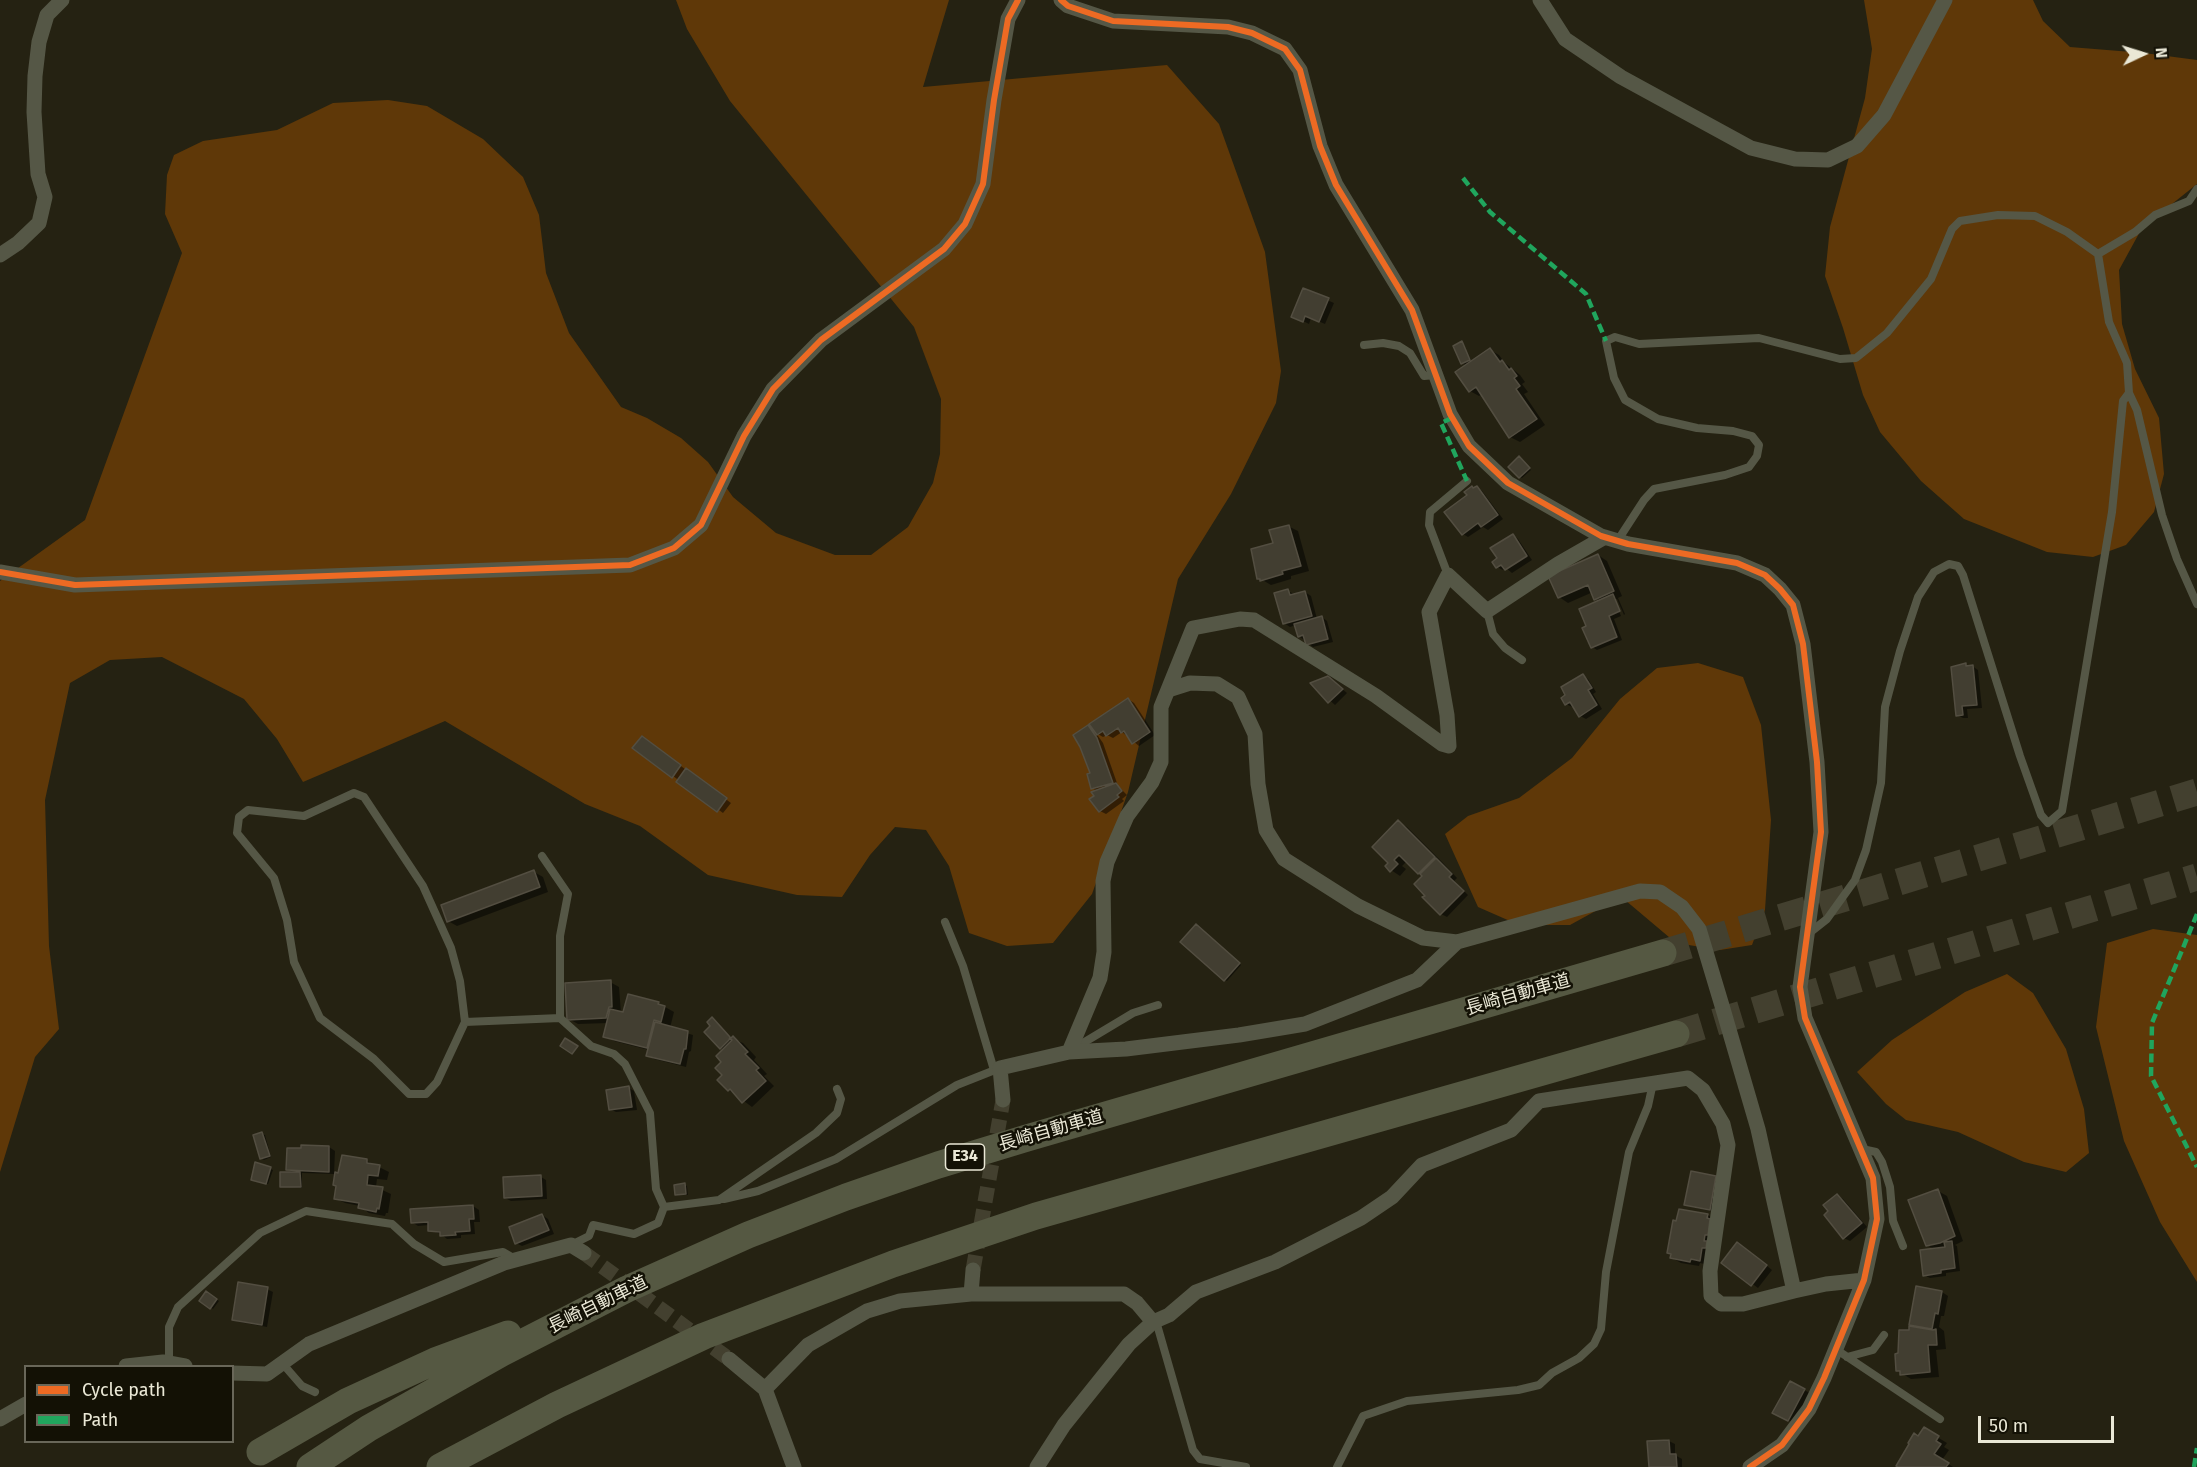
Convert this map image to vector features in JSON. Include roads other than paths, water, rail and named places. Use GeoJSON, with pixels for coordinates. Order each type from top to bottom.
{"type":"FeatureCollection","features":[{"type":"Feature","properties":{"kind":"highway","name":"長崎自動車道"},"geometry":{"type":"LineString","coordinates":[[310,1467],[369,1428],[502,1353],[627,1289],[748,1235],[846,1197],[938,1165],[1663,953]]}},
{"type":"Feature","properties":{"kind":"highway"},"geometry":{"type":"LineString","coordinates":[[440,1467],[557,1405],[704,1336],[893,1264],[1036,1216],[1676,1034]]}},
{"type":"Feature","properties":{"kind":"highway"},"geometry":{"type":"LineString","coordinates":[[260,1452],[348,1401],[435,1361],[627,1289]]}},
{"type":"Feature","properties":{"kind":"street"},"geometry":{"type":"LineString","coordinates":[[0,255],[18,243],[39,223],[45,197],[38,174],[34,112],[35,76],[39,42],[47,15],[62,0]]}},
{"type":"Feature","properties":{"kind":"street"},"geometry":{"type":"LineString","coordinates":[[0,572],[75,585],[277,578],[630,565],[674,548],[702,525],[744,436],[773,389],[821,340],[944,249],[965,224],[983,184],[1008,19],[1018,0]]}},
{"type":"Feature","properties":{"kind":"street"},"geometry":{"type":"LineString","coordinates":[[1061,0],[1068,6],[1113,21],[1228,27],[1252,33],[1285,49],[1300,70],[1320,146],[1336,185],[1412,310],[1450,414],[1469,446],[1508,483],[1546,506],[1611,539],[1737,563],[1765,575],[1793,605],[1803,644],[1817,762],[1821,832],[1800,987],[1805,1018],[1873,1178],[1877,1219],[1864,1280],[1842,1354],[1809,1409],[1782,1445],[1750,1467]]}},
{"type":"Feature","properties":{"kind":"street"},"geometry":{"type":"LineString","coordinates":[[1540,0],[1565,39],[1621,77],[1751,148],[1795,159],[1828,160],[1857,146],[1884,115],[1945,0]]}},
{"type":"Feature","properties":{"kind":"street"},"geometry":{"type":"LineString","coordinates":[[1069,1052],[1100,978],[1104,952],[1102,881],[1107,862],[1127,816],[1152,782],[1161,762],[1161,707],[1193,628],[1240,619],[1254,621],[1376,696],[1442,744],[1449,746],[1447,715],[1429,612],[1448,575],[1486,611],[1558,564],[1611,539]]}},
{"type":"Feature","properties":{"kind":"street"},"geometry":{"type":"LineString","coordinates":[[1168,690],[1190,683],[1218,684],[1238,698],[1255,734],[1258,784],[1266,830],[1284,859],[1358,906],[1423,938],[1457,942],[1640,891],[1660,892],[1682,907],[1699,929],[1758,1129],[1794,1291]]}},
{"type":"Feature","properties":{"kind":"street"},"geometry":{"type":"LineString","coordinates":[[1003,1100],[997,1069],[1069,1052],[1126,1049],[1305,1024],[1417,980],[1457,942]]}},
{"type":"Feature","properties":{"kind":"street"},"geometry":{"type":"LineString","coordinates":[[1037,1467],[1064,1425],[1129,1344],[1155,1322],[1169,1316],[1196,1292],[1275,1262],[1361,1218],[1392,1197],[1422,1164],[1511,1130],[1539,1101],[1688,1078],[1703,1090],[1723,1124],[1728,1145],[1710,1271],[1712,1296],[1720,1304],[1743,1304],[1794,1291],[1864,1280]]}},
{"type":"Feature","properties":{"kind":"street"},"geometry":{"type":"LineString","coordinates":[[234,1373],[267,1374],[309,1344],[504,1263],[577,1249]]}},
{"type":"Feature","properties":{"kind":"street"},"geometry":{"type":"LineString","coordinates":[[970,1294],[973,1270]]}},
{"type":"Feature","properties":{"kind":"street"},"geometry":{"type":"LineString","coordinates":[[765,1389],[808,1345],[867,1311],[900,1301],[970,1294],[1124,1294],[1137,1303],[1155,1322]]}},
{"type":"Feature","properties":{"kind":"street"},"geometry":{"type":"LineString","coordinates":[[729,1359],[765,1389],[794,1467]]}},
{"type":"Feature","properties":{"kind":"street"},"geometry":{"type":"LineString","coordinates":[[135,1365],[163,1362],[177,1365]]}},
{"type":"Feature","properties":{"kind":"street"},"geometry":{"type":"LineString","coordinates":[[0,1419],[24,1405]]}},
{"type":"Feature","properties":{"kind":"lane"},"geometry":{"type":"LineString","coordinates":[[2098,254],[2135,232],[2155,215],[2189,201],[2197,189]]}},
{"type":"Feature","properties":{"kind":"lane"},"geometry":{"type":"LineString","coordinates":[[1611,539],[1654,489],[1725,475],[1749,467],[1758,456],[1759,444],[1752,436],[1733,431],[1697,428],[1658,419],[1625,400],[1614,378],[1606,341],[1615,337],[1640,344],[1759,338],[1840,359],[1856,358],[1887,333],[1931,279],[1952,229],[1960,221],[1998,215],[2035,216],[2067,232],[2098,254],[2109,322],[2127,363],[2129,393],[2138,410],[2162,515],[2177,559],[2197,604]]}},
{"type":"Feature","properties":{"kind":"lane"},"geometry":{"type":"LineString","coordinates":[[1364,345],[1399,346],[1410,353],[1424,376],[1436,375]]}},
{"type":"Feature","properties":{"kind":"lane"},"geometry":{"type":"LineString","coordinates":[[1806,935],[1827,919],[1855,880],[1866,850],[1881,783],[1885,707],[1900,651],[1918,597],[1934,572],[1949,564],[1958,566],[1964,575],[2013,735],[2041,815],[2048,823],[2062,811],[2112,512],[2123,401],[2129,393]]}},
{"type":"Feature","properties":{"kind":"lane"},"geometry":{"type":"LineString","coordinates":[[1448,575],[1429,525],[1430,512],[1467,481]]}},
{"type":"Feature","properties":{"kind":"lane"},"geometry":{"type":"LineString","coordinates":[[1486,611],[1493,633],[1505,648],[1522,660]]}},
{"type":"Feature","properties":{"kind":"lane"},"geometry":{"type":"LineString","coordinates":[[354,793],[364,796],[423,886],[447,938],[460,981],[465,1022],[437,1082],[426,1094],[409,1094],[374,1059],[320,1018],[294,962],[287,920],[274,878],[237,832],[238,817],[248,810],[304,816],[354,793]]}},
{"type":"Feature","properties":{"kind":"lane"},"geometry":{"type":"LineString","coordinates":[[542,856],[568,894],[560,936],[560,1017]]}},
{"type":"Feature","properties":{"kind":"lane"},"geometry":{"type":"LineString","coordinates":[[664,1207],[719,1200],[758,1191],[836,1159],[957,1085],[997,1069],[963,966],[945,922]]}},
{"type":"Feature","properties":{"kind":"lane"},"geometry":{"type":"LineString","coordinates":[[1069,1052],[1133,1013],[1158,1005]]}},
{"type":"Feature","properties":{"kind":"lane"},"geometry":{"type":"LineString","coordinates":[[465,1022],[560,1017],[591,1046],[614,1054],[625,1064],[650,1113],[656,1189],[664,1207],[658,1223],[634,1234],[593,1225],[589,1236],[577,1249]]}},
{"type":"Feature","properties":{"kind":"lane"},"geometry":{"type":"LineString","coordinates":[[1337,1467],[1363,1416],[1407,1401],[1518,1390],[1539,1385],[1552,1373],[1579,1358],[1594,1344],[1601,1329],[1606,1272],[1629,1152],[1648,1106],[1653,1083]]}},
{"type":"Feature","properties":{"kind":"lane"},"geometry":{"type":"LineString","coordinates":[[719,1200],[816,1133],[837,1113],[841,1099],[837,1089]]}},
{"type":"Feature","properties":{"kind":"lane"},"geometry":{"type":"LineString","coordinates":[[1860,1149],[1876,1152],[1882,1162],[1890,1187],[1893,1221],[1903,1246]]}},
{"type":"Feature","properties":{"kind":"lane"},"geometry":{"type":"LineString","coordinates":[[169,1364],[169,1327],[178,1307],[260,1233],[306,1211],[392,1224],[414,1244],[444,1262],[503,1252],[517,1259]]}},
{"type":"Feature","properties":{"kind":"lane"},"geometry":{"type":"LineString","coordinates":[[1155,1322],[1193,1450],[1200,1459],[1246,1467]]}},
{"type":"Feature","properties":{"kind":"lane"},"geometry":{"type":"LineString","coordinates":[[1842,1354],[1873,1350],[1884,1335]]}},
{"type":"Feature","properties":{"kind":"lane"},"geometry":{"type":"LineString","coordinates":[[1842,1354],[1940,1419]]}},
{"type":"Feature","properties":{"kind":"lane"},"geometry":{"type":"LineString","coordinates":[[282,1363],[302,1386],[315,1392]]}},
{"type":"Feature","properties":{"kind":"tunnel"},"geometry":{"type":"LineString","coordinates":[[1663,953],[2197,792]]}},
{"type":"Feature","properties":{"kind":"tunnel"},"geometry":{"type":"LineString","coordinates":[[1676,1034],[2197,877]]}},
{"type":"Feature","properties":{"kind":"tunnel"},"geometry":{"type":"LineString","coordinates":[[973,1270],[1003,1100]]}},
{"type":"Feature","properties":{"kind":"tunnel"},"geometry":{"type":"LineString","coordinates":[[584,1253],[729,1359]]}}]}
